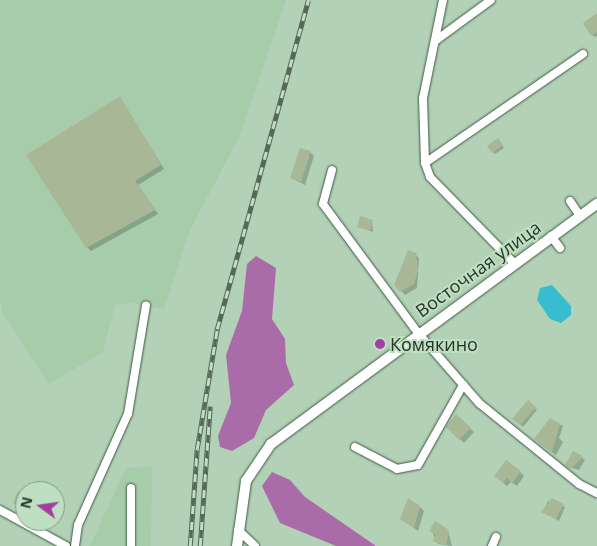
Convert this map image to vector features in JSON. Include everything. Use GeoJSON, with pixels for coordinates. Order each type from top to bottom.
{"type":"FeatureCollection","features":[{"type":"Feature","properties":{"kind":"main road","name":"Восточная улица"},"geometry":{"type":"LineString","coordinates":[[237,546],[246,481],[260,456],[286,430],[597,204]]}},
{"type":"Feature","properties":{"kind":"street"},"geometry":{"type":"LineString","coordinates":[[442,0],[423,98],[425,163],[430,177],[514,264]]}},
{"type":"Feature","properties":{"kind":"street"},"geometry":{"type":"LineString","coordinates":[[435,41],[491,0]]}},
{"type":"Feature","properties":{"kind":"street"},"geometry":{"type":"LineString","coordinates":[[425,163],[583,54]]}},
{"type":"Feature","properties":{"kind":"street"},"geometry":{"type":"LineString","coordinates":[[332,170],[323,204],[418,333],[463,385],[578,484],[597,493]]}},
{"type":"Feature","properties":{"kind":"street"},"geometry":{"type":"LineString","coordinates":[[570,202],[580,216]]}},
{"type":"Feature","properties":{"kind":"street"},"geometry":{"type":"LineString","coordinates":[[551,236],[560,248]]}},
{"type":"Feature","properties":{"kind":"street"},"geometry":{"type":"LineString","coordinates":[[75,546],[78,525],[128,414],[146,305]]}},
{"type":"Feature","properties":{"kind":"street"},"geometry":{"type":"LineString","coordinates":[[355,447],[396,469],[418,465],[463,385]]}},
{"type":"Feature","properties":{"kind":"street"},"geometry":{"type":"LineString","coordinates":[[131,488],[131,546]]}},
{"type":"Feature","properties":{"kind":"street"},"geometry":{"type":"LineString","coordinates":[[0,510],[66,546]]}},
{"type":"Feature","properties":{"kind":"street"},"geometry":{"type":"LineString","coordinates":[[238,530],[254,546]]}},
{"type":"Feature","properties":{"kind":"street"},"geometry":{"type":"LineString","coordinates":[[492,546],[496,537]]}},
{"type":"Feature","properties":{"kind":"shaded area"},"geometry":{"type":"Polygon","coordinates":[[[0,0],[286,0],[240,135],[189,232],[164,309],[133,303],[115,305],[103,352],[49,384],[3,314],[0,299],[0,0]]]}},
{"type":"Feature","properties":{"kind":"shaded area"},"geometry":{"type":"Polygon","coordinates":[[[256,256],[276,268],[272,319],[285,339],[286,363],[294,385],[266,410],[254,438],[232,451],[220,447],[218,436],[231,403],[226,355],[242,311],[247,264],[256,256]]]}},
{"type":"Feature","properties":{"kind":"shaded area"},"geometry":{"type":"Polygon","coordinates":[[[152,466],[151,546],[90,546],[126,468],[152,466]]]}},
{"type":"Feature","properties":{"kind":"shaded area"},"geometry":{"type":"Polygon","coordinates":[[[272,472],[290,480],[305,497],[376,546],[336,546],[280,523],[262,486],[272,472]]]}},
{"type":"Feature","properties":{"kind":"water"},"geometry":{"type":"Polygon","coordinates":[[[552,285],[571,306],[571,315],[561,323],[550,319],[537,300],[540,288],[552,285]]]}},
{"type":"Feature","properties":{"kind":"building"},"geometry":{"type":"Polygon","coordinates":[[[597,13],[597,32],[591,36],[583,23],[597,13]]]}},
{"type":"Feature","properties":{"kind":"building"},"geometry":{"type":"Polygon","coordinates":[[[120,96],[161,165],[135,181],[155,210],[86,248],[26,155],[120,96]]]}},
{"type":"Feature","properties":{"kind":"building"},"geometry":{"type":"Polygon","coordinates":[[[498,138],[503,145],[492,153],[487,146],[498,138]]]}},
{"type":"Feature","properties":{"kind":"building"},"geometry":{"type":"Polygon","coordinates":[[[300,148],[311,151],[301,182],[290,178],[300,148]]]}},
{"type":"Feature","properties":{"kind":"building"},"geometry":{"type":"Polygon","coordinates":[[[360,216],[373,220],[370,231],[357,227],[360,216]]]}},
{"type":"Feature","properties":{"kind":"building"},"geometry":{"type":"Polygon","coordinates":[[[408,250],[416,253],[418,270],[414,284],[400,292],[394,285],[408,250]]]}},
{"type":"Feature","properties":{"kind":"building"},"geometry":{"type":"Polygon","coordinates":[[[528,400],[536,407],[520,425],[512,419],[528,400]]]}},
{"type":"Feature","properties":{"kind":"building"},"geometry":{"type":"Polygon","coordinates":[[[456,414],[471,428],[459,440],[446,427],[456,414]]]}},
{"type":"Feature","properties":{"kind":"building"},"geometry":{"type":"Polygon","coordinates":[[[550,418],[560,424],[552,452],[534,439],[550,418]]]}},
{"type":"Feature","properties":{"kind":"building"},"geometry":{"type":"Polygon","coordinates":[[[573,451],[583,456],[571,469],[565,465],[573,451]]]}},
{"type":"Feature","properties":{"kind":"building"},"geometry":{"type":"Polygon","coordinates":[[[506,460],[521,471],[512,483],[507,478],[503,483],[494,476],[506,460]]]}},
{"type":"Feature","properties":{"kind":"building"},"geometry":{"type":"Polygon","coordinates":[[[408,498],[420,506],[414,528],[400,519],[408,498]]]}},
{"type":"Feature","properties":{"kind":"building"},"geometry":{"type":"Polygon","coordinates":[[[552,498],[564,504],[556,519],[541,512],[552,498]]]}},
{"type":"Feature","properties":{"kind":"building"},"geometry":{"type":"Polygon","coordinates":[[[435,521],[449,530],[446,546],[432,541],[436,535],[429,531],[435,521]]]}},
{"type":"Feature","properties":{"kind":"railway"},"geometry":{"type":"LineString","coordinates":[[190,546],[197,449],[217,329],[308,0]]}},
{"type":"Feature","properties":{"kind":"railway"},"geometry":{"type":"LineString","coordinates":[[200,546],[210,406]]}},
{"type":"Feature","properties":{"kind":"place","name":"Комякино"},"geometry":{"type":"Point","coordinates":[380,344]}}]}
